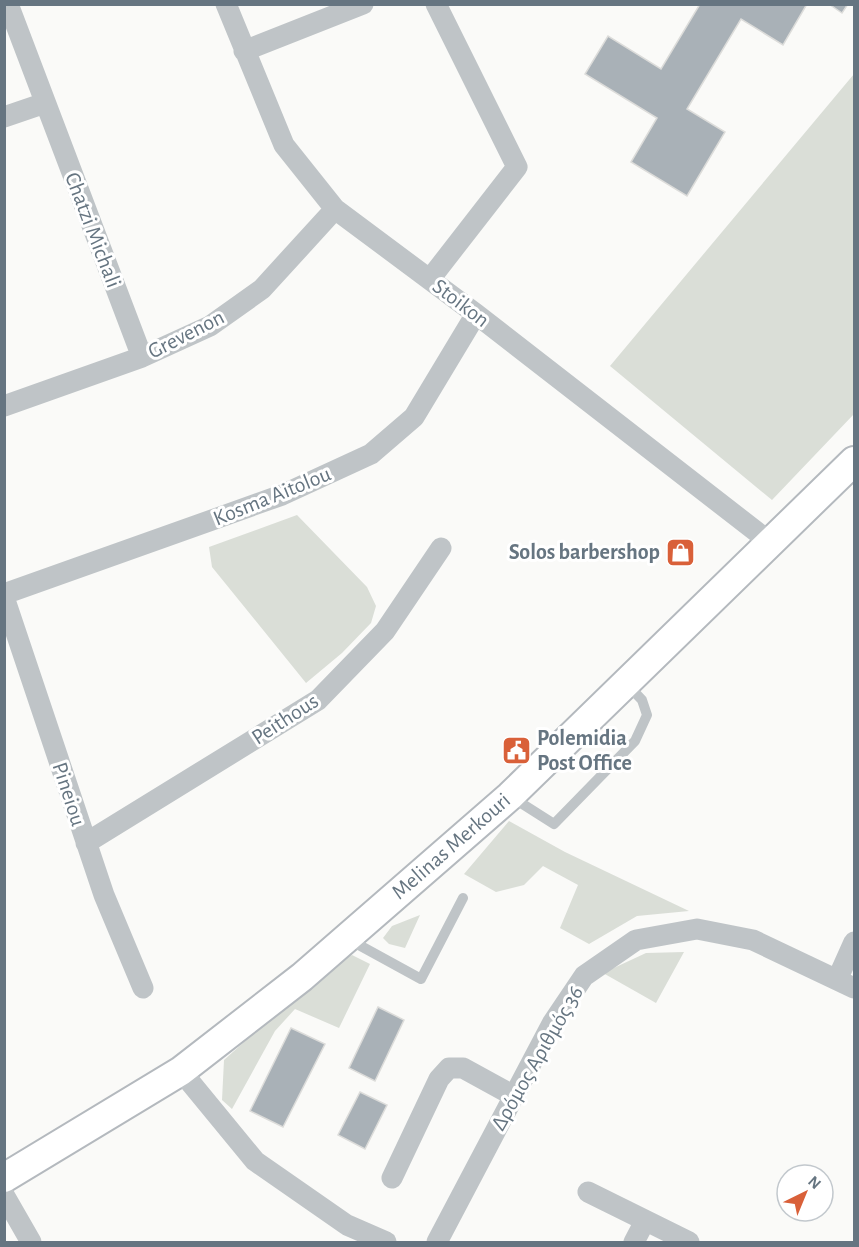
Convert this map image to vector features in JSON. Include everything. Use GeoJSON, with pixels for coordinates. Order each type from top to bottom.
{"type":"FeatureCollection","features":[{"type":"Feature","properties":{"kind":"main road","name":"Melinas Merkouri"},"geometry":{"type":"LineString","coordinates":[[4,1178],[181,1071],[302,977],[510,796],[855,461]]}},
{"type":"Feature","properties":{"kind":"street","name":"Chatzi Michali"},"geometry":{"type":"LineString","coordinates":[[8,4],[141,357]]}},
{"type":"Feature","properties":{"kind":"street","name":"Stoikon"},"geometry":{"type":"LineString","coordinates":[[226,4],[284,145],[335,210],[476,314],[771,543]]}},
{"type":"Feature","properties":{"kind":"street"},"geometry":{"type":"LineString","coordinates":[[244,51],[363,4]]}},
{"type":"Feature","properties":{"kind":"street"},"geometry":{"type":"LineString","coordinates":[[430,279],[517,167],[436,4]]}},
{"type":"Feature","properties":{"kind":"street"},"geometry":{"type":"LineString","coordinates":[[4,117],[45,103]]}},
{"type":"Feature","properties":{"kind":"street","name":"Grevenon"},"geometry":{"type":"LineString","coordinates":[[4,406],[141,357],[210,326],[262,289],[335,210]]}},
{"type":"Feature","properties":{"kind":"street","name":"Kosma Aitolou"},"geometry":{"type":"LineString","coordinates":[[4,596],[282,495],[371,454],[414,417],[476,314]]}},
{"type":"Feature","properties":{"kind":"street","name":"Peithous"},"geometry":{"type":"LineString","coordinates":[[86,843],[318,700],[385,631],[441,548]]}},
{"type":"Feature","properties":{"kind":"street","name":"Pineiou"},"geometry":{"type":"LineString","coordinates":[[4,596],[104,895],[143,988]]}},
{"type":"Feature","properties":{"kind":"street","name":"Δρόμος Αριθμός 36"},"geometry":{"type":"LineString","coordinates":[[437,1242],[553,1022],[584,976],[636,940],[697,929],[753,940],[846,984]]}},
{"type":"Feature","properties":{"kind":"street"},"geometry":{"type":"LineString","coordinates":[[846,984],[855,942]]}},
{"type":"Feature","properties":{"kind":"street"},"geometry":{"type":"LineString","coordinates":[[392,1178],[439,1079],[449,1068],[463,1068],[514,1096]]}},
{"type":"Feature","properties":{"kind":"street"},"geometry":{"type":"LineString","coordinates":[[181,1071],[255,1161],[347,1225],[386,1242]]}},
{"type":"Feature","properties":{"kind":"street"},"geometry":{"type":"LineString","coordinates":[[588,1192],[689,1242]]}},
{"type":"Feature","properties":{"kind":"street"},"geometry":{"type":"LineString","coordinates":[[4,1195],[31,1242]]}},
{"type":"Feature","properties":{"kind":"street"},"geometry":{"type":"LineString","coordinates":[[634,1242],[645,1221]]}},
{"type":"Feature","properties":{"kind":"lane"},"geometry":{"type":"LineString","coordinates":[[510,796],[554,824],[635,741],[647,715],[642,700],[626,682]]}},
{"type":"Feature","properties":{"kind":"lane"},"geometry":{"type":"LineString","coordinates":[[346,937],[421,979],[463,898]]}},
{"type":"Feature","properties":{"kind":"shaded area"},"geometry":{"type":"Polygon","coordinates":[[[854,74],[854,414],[772,500],[610,366],[854,74]]]}},
{"type":"Feature","properties":{"kind":"shaded area"},"geometry":{"type":"Polygon","coordinates":[[[297,515],[367,587],[376,606],[371,623],[342,653],[306,683],[212,567],[209,547],[297,515]]]}},
{"type":"Feature","properties":{"kind":"shaded area"},"geometry":{"type":"Polygon","coordinates":[[[509,821],[565,852],[689,911],[637,916],[589,944],[560,928],[578,885],[543,866],[524,885],[496,892],[464,874],[509,821]]]}},
{"type":"Feature","properties":{"kind":"shaded area"},"geometry":{"type":"Polygon","coordinates":[[[420,915],[405,948],[389,944],[383,938],[392,926],[420,915]]]}},
{"type":"Feature","properties":{"kind":"shaded area"},"geometry":{"type":"Polygon","coordinates":[[[684,952],[656,1003],[603,973],[646,953],[684,952]]]}},
{"type":"Feature","properties":{"kind":"shaded area"},"geometry":{"type":"Polygon","coordinates":[[[352,955],[370,964],[339,1028],[295,1009],[275,1031],[232,1109],[222,1100],[224,1060],[320,974],[352,955]]]}},
{"type":"Feature","properties":{"kind":"building"},"geometry":{"type":"Polygon","coordinates":[[[700,4],[807,4],[783,45],[741,19],[687,109],[725,132],[687,196],[631,162],[657,118],[585,74],[608,36],[661,69],[700,4]]]}},
{"type":"Feature","properties":{"kind":"building"},"geometry":{"type":"Polygon","coordinates":[[[829,4],[848,4],[842,13],[829,4]]]}},
{"type":"Feature","properties":{"kind":"building"},"geometry":{"type":"Polygon","coordinates":[[[378,1007],[404,1020],[375,1081],[349,1068],[378,1007]]]}},
{"type":"Feature","properties":{"kind":"building"},"geometry":{"type":"Polygon","coordinates":[[[291,1028],[325,1044],[283,1127],[250,1111],[291,1028]]]}},
{"type":"Feature","properties":{"kind":"building"},"geometry":{"type":"Polygon","coordinates":[[[360,1092],[387,1105],[365,1149],[338,1135],[360,1092]]]}},
{"type":"Feature","properties":{"kind":"place","name":"Solos barbershop"},"geometry":{"type":"Point","coordinates":[681,552]}},
{"type":"Feature","properties":{"kind":"place","name":"Polemidia Post Office"},"geometry":{"type":"Point","coordinates":[516,751]}}]}
